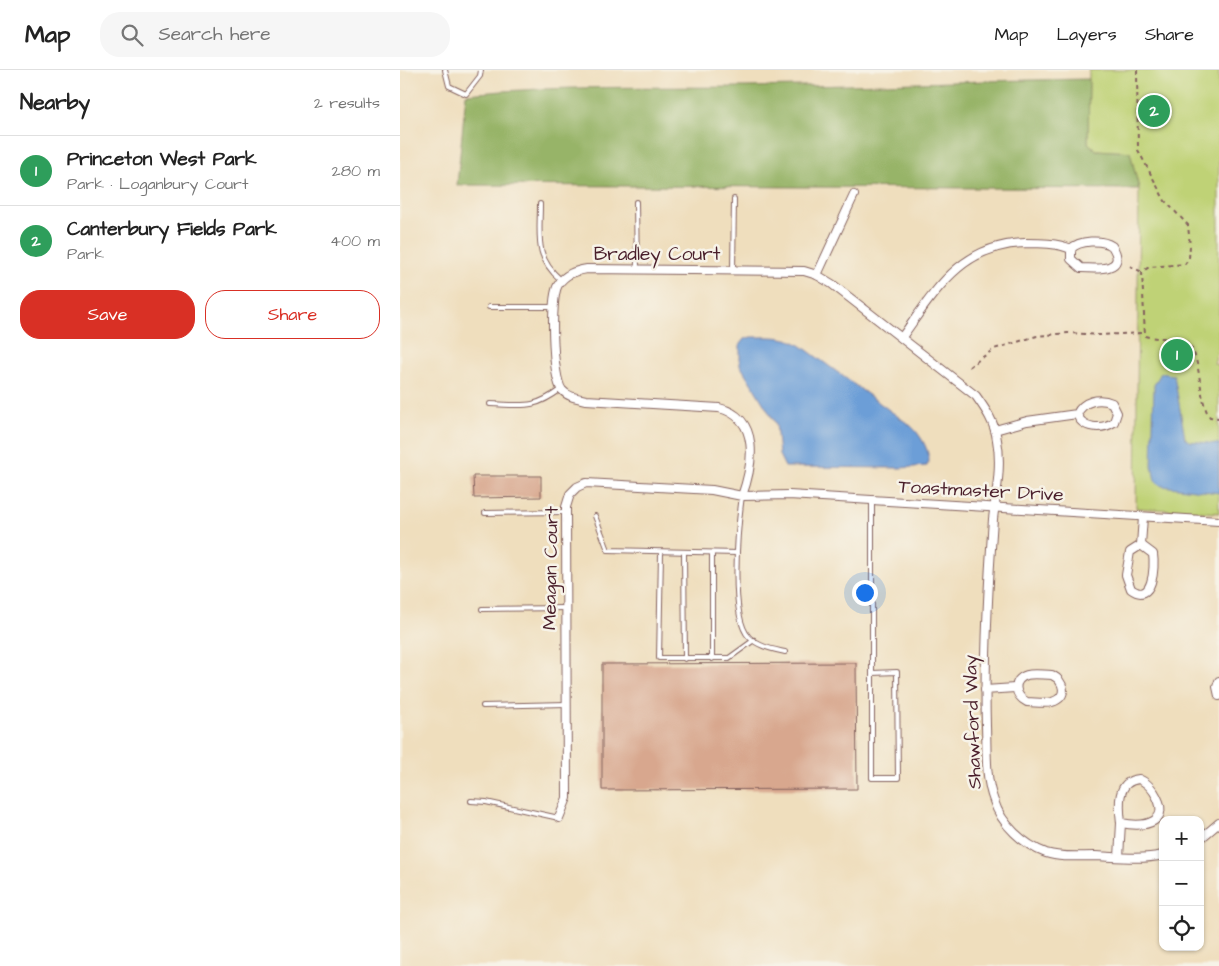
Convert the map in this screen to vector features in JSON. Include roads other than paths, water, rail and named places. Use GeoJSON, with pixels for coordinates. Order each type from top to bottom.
{"type":"FeatureCollection","features":[{"type":"Feature","properties":{"kind":"street"},"geometry":{"type":"LineString","coordinates":[[818,276],[854,195]]}},
{"type":"Feature","properties":{"kind":"street"},"geometry":{"type":"LineString","coordinates":[[902,337],[950,274],[958,266],[978,253],[1012,243],[1046,243],[1071,249],[1082,242],[1108,244],[1114,250],[1116,258],[1114,263],[1108,268],[1081,268],[1071,258],[1071,249]]}},
{"type":"Feature","properties":{"kind":"street","name":"Bradley Court"},"geometry":{"type":"LineString","coordinates":[[561,280],[579,270],[796,270],[818,276],[902,337],[976,396],[988,412],[995,430],[999,456],[994,508]]}},
{"type":"Feature","properties":{"kind":"street"},"geometry":{"type":"LineString","coordinates":[[561,280],[557,287],[554,307],[554,364],[555,374],[561,389],[573,398],[586,400],[720,408],[736,414],[747,427],[750,441],[749,477],[742,496]]}},
{"type":"Feature","properties":{"kind":"street"},"geometry":{"type":"LineString","coordinates":[[995,430],[1027,421],[1077,414],[1085,404],[1097,400],[1112,403],[1117,413],[1114,422],[1107,426],[1096,427],[1088,426],[1078,418],[1077,414]]}},
{"type":"Feature","properties":{"kind":"street","name":"Meagan Court"},"geometry":{"type":"LineString","coordinates":[[559,818],[567,798],[566,512],[570,494],[577,487],[586,483],[712,490],[742,496]]}},
{"type":"Feature","properties":{"kind":"street","name":"Toastmaster Drive"},"geometry":{"type":"LineString","coordinates":[[742,496],[789,496],[1219,521]]}},
{"type":"Feature","properties":{"kind":"street","name":"Shawford Way"},"geometry":{"type":"LineString","coordinates":[[994,508],[985,690],[988,779],[994,803],[1002,818],[1022,838],[1046,853],[1061,856],[1159,855]]}},
{"type":"Feature","properties":{"kind":"street"},"geometry":{"type":"LineString","coordinates":[[1141,545],[1143,517]]}},
{"type":"Feature","properties":{"kind":"street"},"geometry":{"type":"LineString","coordinates":[[1141,545],[1153,554],[1154,572],[1151,586],[1144,592],[1139,593],[1131,589],[1126,575],[1130,552],[1141,545]]}},
{"type":"Feature","properties":{"kind":"street"},"geometry":{"type":"LineString","coordinates":[[1052,675],[1059,678],[1064,689],[1058,699],[1041,703],[1027,702],[1021,699],[1015,688],[1018,681],[1026,676],[1052,675]]}},
{"type":"Feature","properties":{"kind":"street"},"geometry":{"type":"LineString","coordinates":[[1219,681],[1217,687],[1219,696]]}},
{"type":"Feature","properties":{"kind":"street"},"geometry":{"type":"LineString","coordinates":[[985,690],[1015,688]]}},
{"type":"Feature","properties":{"kind":"street"},"geometry":{"type":"LineString","coordinates":[[1119,857],[1121,823],[1119,800],[1122,790],[1134,780],[1145,781],[1160,803],[1160,814],[1154,821],[1148,823],[1121,823]]}},
{"type":"Feature","properties":{"kind":"street"},"geometry":{"type":"LineString","coordinates":[[1204,836],[1219,824]]}},
{"type":"Feature","properties":{"kind":"lane"},"geometry":{"type":"LineString","coordinates":[[445,70],[449,86],[466,94],[480,76],[481,70]]}},
{"type":"Feature","properties":{"kind":"lane"},"geometry":{"type":"LineString","coordinates":[[733,270],[734,199]]}},
{"type":"Feature","properties":{"kind":"lane"},"geometry":{"type":"LineString","coordinates":[[636,202],[637,270]]}},
{"type":"Feature","properties":{"kind":"lane"},"geometry":{"type":"LineString","coordinates":[[540,204],[541,253],[547,266],[561,280]]}},
{"type":"Feature","properties":{"kind":"lane"},"geometry":{"type":"LineString","coordinates":[[489,307],[554,307]]}},
{"type":"Feature","properties":{"kind":"lane"},"geometry":{"type":"LineString","coordinates":[[490,404],[536,404],[561,389]]}},
{"type":"Feature","properties":{"kind":"lane"},"geometry":{"type":"LineString","coordinates":[[742,496],[737,553],[740,618],[748,636],[762,646],[785,652]]}},
{"type":"Feature","properties":{"kind":"lane"},"geometry":{"type":"LineString","coordinates":[[872,501],[872,673],[872,778],[898,778],[897,672],[872,673]]}},
{"type":"Feature","properties":{"kind":"lane"},"geometry":{"type":"LineString","coordinates":[[485,513],[566,512]]}},
{"type":"Feature","properties":{"kind":"lane"},"geometry":{"type":"LineString","coordinates":[[595,516],[608,550],[661,553],[737,553]]}},
{"type":"Feature","properties":{"kind":"lane"},"geometry":{"type":"LineString","coordinates":[[661,553],[658,658],[729,658],[754,640]]}},
{"type":"Feature","properties":{"kind":"lane"},"geometry":{"type":"LineString","coordinates":[[684,553],[685,659]]}},
{"type":"Feature","properties":{"kind":"lane"},"geometry":{"type":"LineString","coordinates":[[712,553],[712,659]]}},
{"type":"Feature","properties":{"kind":"lane"},"geometry":{"type":"LineString","coordinates":[[482,609],[566,608]]}},
{"type":"Feature","properties":{"kind":"lane"},"geometry":{"type":"LineString","coordinates":[[483,706],[567,704]]}},
{"type":"Feature","properties":{"kind":"lane"},"geometry":{"type":"LineString","coordinates":[[471,801],[486,802],[559,818]]}},
{"type":"Feature","properties":{"kind":"water"},"geometry":{"type":"Polygon","coordinates":[[[751,337],[778,338],[797,343],[911,426],[922,439],[927,450],[927,466],[900,468],[785,467],[779,455],[776,424],[740,365],[740,344],[744,339],[751,337]]]}},
{"type":"Feature","properties":{"kind":"water"},"geometry":{"type":"Polygon","coordinates":[[[1161,373],[1174,375],[1185,438],[1189,441],[1219,444],[1219,493],[1162,486],[1155,481],[1152,466],[1154,385],[1161,373]]]}},
{"type":"Feature","properties":{"kind":"place","name":"Canterbury Fields Park"},"geometry":{"type":"Point","coordinates":[1154,111]}},
{"type":"Feature","properties":{"kind":"place","name":"Princeton West Park"},"geometry":{"type":"Point","coordinates":[1177,355]}}]}
